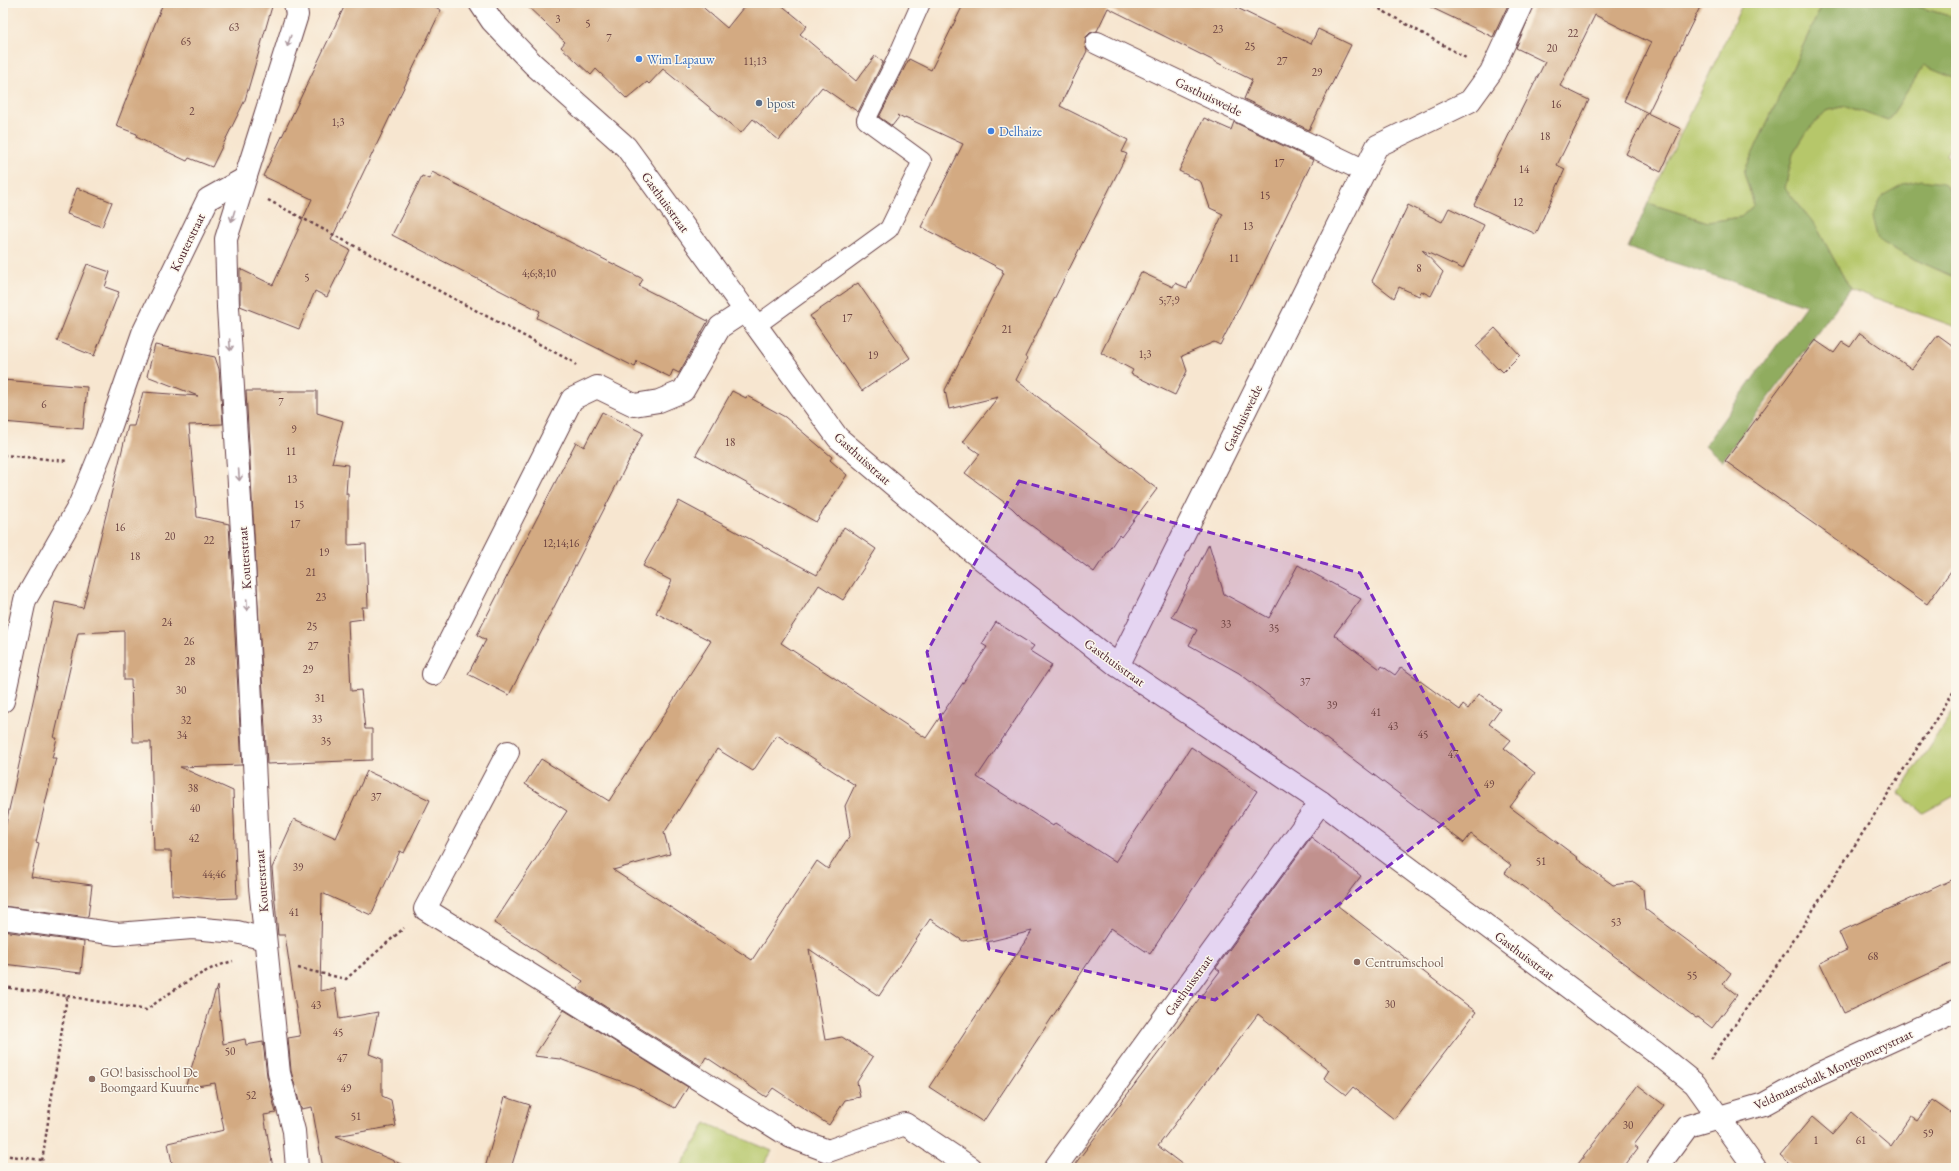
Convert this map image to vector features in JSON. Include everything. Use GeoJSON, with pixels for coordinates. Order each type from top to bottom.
{"type":"FeatureCollection","features":[{"type":"Feature","properties":{"kind":"street","name":"Kouterstraat"},"geometry":{"type":"LineString","coordinates":[[295,3],[297,15],[226,239],[228,307],[246,597],[260,886],[279,1073],[294,1131],[297,1168]]}},
{"type":"Feature","properties":{"kind":"street","name":"Gasthuisstraat"},"geometry":{"type":"LineString","coordinates":[[480,3],[492,20],[533,64],[626,148],[838,438],[974,553],[1118,666],[1321,802],[1696,1084],[1755,1168]]}},
{"type":"Feature","properties":{"kind":"street","name":"Gasthuisweide"},"geometry":{"type":"LineString","coordinates":[[1118,666],[1377,146],[1470,101],[1491,72],[1523,3]]}},
{"type":"Feature","properties":{"kind":"street","name":"Gasthuisweide"},"geometry":{"type":"LineString","coordinates":[[1097,42],[1365,171]]}},
{"type":"Feature","properties":{"kind":"street","name":"Kouterstraat"},"geometry":{"type":"LineString","coordinates":[[3,701],[25,600],[79,506],[96,464],[143,334],[208,199],[244,179]]}},
{"type":"Feature","properties":{"kind":"street"},"geometry":{"type":"LineString","coordinates":[[433,674],[572,399],[597,388],[634,405],[659,402],[684,391],[720,327],[751,317]]}},
{"type":"Feature","properties":{"kind":"street"},"geometry":{"type":"LineString","coordinates":[[508,752],[425,909],[791,1137],[828,1150],[905,1124],[971,1168]]}},
{"type":"Feature","properties":{"kind":"street","name":"Gasthuisstraat"},"geometry":{"type":"LineString","coordinates":[[1055,1168],[1321,802]]}},
{"type":"Feature","properties":{"kind":"street"},"geometry":{"type":"LineString","coordinates":[[3,918],[117,934],[192,928],[238,932],[265,939]]}},
{"type":"Feature","properties":{"kind":"street","name":"Veldmaarschalk Montgomerystraat"},"geometry":{"type":"LineString","coordinates":[[1657,1168],[1688,1126],[1764,1104],[1818,1074],[1956,1011]]}},
{"type":"Feature","properties":{"kind":"lane"},"geometry":{"type":"LineString","coordinates":[[751,317],[889,229],[922,161],[866,120],[895,62],[920,3]]}},
{"type":"Feature","properties":{"kind":"path"},"geometry":{"type":"LineString","coordinates":[[1369,3],[1491,72]]}},
{"type":"Feature","properties":{"kind":"path"},"geometry":{"type":"LineString","coordinates":[[244,179],[266,199],[573,362],[597,388]]}},
{"type":"Feature","properties":{"kind":"path"},"geometry":{"type":"LineString","coordinates":[[3,455],[96,464]]}},
{"type":"Feature","properties":{"kind":"path"},"geometry":{"type":"LineString","coordinates":[[1696,1084],[1702,1072],[1788,949],[1956,688]]}},
{"type":"Feature","properties":{"kind":"path"},"geometry":{"type":"LineString","coordinates":[[3,987],[67,996],[146,1010],[189,979],[215,966],[238,960],[267,961],[346,979],[425,909]]}},
{"type":"Feature","properties":{"kind":"path"},"geometry":{"type":"LineString","coordinates":[[40,1168],[67,996]]}},
{"type":"Feature","properties":{"kind":"path"},"geometry":{"type":"LineString","coordinates":[[3,1155],[42,1160]]}},
{"type":"Feature","properties":{"kind":"highlighted area"},"geometry":{"type":"Polygon","coordinates":[[[1019,481],[1360,573],[1479,796],[1215,1000],[989,949],[927,652],[1019,481]]]}},
{"type":"Feature","properties":{"kind":"green space"},"geometry":{"type":"Polygon","coordinates":[[[1743,3],[1823,3],[1744,172],[1754,205],[1741,217],[1708,222],[1648,203],[1743,3]]]}},
{"type":"Feature","properties":{"kind":"green space"},"geometry":{"type":"Polygon","coordinates":[[[1823,3],[1905,3],[1956,18],[1956,78],[1924,65],[1888,121],[1846,106],[1826,111],[1808,130],[1793,154],[1785,188],[1816,226],[1850,289],[1722,461],[1705,445],[1806,305],[1628,248],[1648,203],[1708,222],[1741,217],[1754,205],[1744,172],[1823,3]]]}},
{"type":"Feature","properties":{"kind":"green space"},"geometry":{"type":"Polygon","coordinates":[[[1905,3],[1956,3],[1956,18],[1905,3]]]}},
{"type":"Feature","properties":{"kind":"green space"},"geometry":{"type":"Polygon","coordinates":[[[1924,65],[1956,78],[1956,138],[1947,155],[1956,161],[1956,198],[1943,183],[1903,254],[1956,278],[1956,327],[1850,289],[1816,226],[1785,188],[1793,154],[1808,130],[1826,111],[1846,106],[1888,121],[1924,65]]]}},
{"type":"Feature","properties":{"kind":"green space"},"geometry":{"type":"Polygon","coordinates":[[[1922,180],[1943,183],[1956,198],[1956,278],[1903,254],[1878,240],[1872,217],[1882,196],[1903,184],[1922,180]]]}},
{"type":"Feature","properties":{"kind":"green space"},"geometry":{"type":"Polygon","coordinates":[[[1956,706],[1956,795],[1923,813],[1899,793],[1956,706]]]}},
{"type":"Feature","properties":{"kind":"green space"},"geometry":{"type":"Polygon","coordinates":[[[706,1123],[772,1151],[762,1168],[680,1168],[706,1123]]]}},
{"type":"Feature","properties":{"kind":"building"},"geometry":{"type":"Polygon","coordinates":[[[163,3],[273,3],[245,100],[212,167],[189,158],[187,161],[136,137],[137,134],[116,126],[163,3]]]}},
{"type":"Feature","properties":{"kind":"building"},"geometry":{"type":"Polygon","coordinates":[[[346,3],[427,3],[441,10],[331,240],[350,250],[327,297],[315,291],[299,329],[240,306],[240,269],[273,285],[312,199],[263,176],[346,3]]]}},
{"type":"Feature","properties":{"kind":"building"},"geometry":{"type":"Polygon","coordinates":[[[524,3],[698,3],[727,28],[747,3],[779,3],[807,26],[800,34],[856,81],[875,56],[883,62],[858,112],[822,87],[779,140],[753,119],[741,133],[663,69],[649,84],[647,82],[627,99],[596,69],[591,75],[561,47],[565,42],[524,3]]]}},
{"type":"Feature","properties":{"kind":"building"},"geometry":{"type":"Polygon","coordinates":[[[964,3],[1227,3],[1311,44],[1318,29],[1351,45],[1309,130],[1244,99],[1252,80],[1108,8],[1097,31],[1090,33],[1086,37],[1085,44],[1087,51],[1060,106],[1128,140],[1122,152],[1127,154],[1025,357],[1027,358],[1016,380],[1157,489],[1121,537],[1119,535],[1094,572],[1024,520],[1012,508],[965,473],[980,454],[963,442],[998,397],[949,409],[945,390],[1004,273],[1002,272],[1003,270],[921,227],[963,144],[905,117],[904,119],[897,115],[899,117],[892,126],[879,117],[909,59],[931,70],[964,3]]]}},
{"type":"Feature","properties":{"kind":"building"},"geometry":{"type":"Polygon","coordinates":[[[1422,3],[1509,3],[1493,37],[1422,3]]]}},
{"type":"Feature","properties":{"kind":"building"},"geometry":{"type":"Polygon","coordinates":[[[1535,3],[1702,3],[1648,113],[1624,101],[1651,43],[1595,15],[1560,86],[1589,100],[1557,165],[1565,169],[1536,234],[1474,205],[1545,62],[1516,48],[1535,3]]]}},
{"type":"Feature","properties":{"kind":"building"},"geometry":{"type":"Polygon","coordinates":[[[1647,113],[1681,129],[1661,172],[1626,154],[1647,113]]]}},
{"type":"Feature","properties":{"kind":"building"},"geometry":{"type":"Polygon","coordinates":[[[1204,118],[1231,130],[1234,122],[1313,160],[1252,287],[1250,286],[1220,345],[1214,342],[1182,356],[1187,371],[1175,395],[1131,374],[1133,370],[1101,353],[1141,272],[1173,287],[1175,283],[1187,288],[1223,214],[1210,208],[1201,182],[1179,171],[1204,118]]]}},
{"type":"Feature","properties":{"kind":"building"},"geometry":{"type":"Polygon","coordinates":[[[432,172],[643,279],[639,286],[708,321],[679,373],[673,370],[670,377],[637,361],[635,367],[537,318],[540,311],[392,235],[422,176],[429,179],[432,172]]]}},
{"type":"Feature","properties":{"kind":"building"},"geometry":{"type":"Polygon","coordinates":[[[77,188],[112,202],[102,227],[67,214],[77,188]]]}},
{"type":"Feature","properties":{"kind":"building"},"geometry":{"type":"Polygon","coordinates":[[[1408,205],[1442,222],[1449,208],[1484,225],[1463,269],[1422,250],[1443,272],[1431,296],[1421,291],[1419,296],[1399,287],[1394,298],[1372,281],[1408,205]]]}},
{"type":"Feature","properties":{"kind":"building"},"geometry":{"type":"Polygon","coordinates":[[[87,264],[110,272],[105,287],[119,292],[94,356],[57,341],[87,264]]]}},
{"type":"Feature","properties":{"kind":"building"},"geometry":{"type":"Polygon","coordinates":[[[858,283],[910,358],[862,391],[810,316],[858,283]]]}},
{"type":"Feature","properties":{"kind":"building"},"geometry":{"type":"Polygon","coordinates":[[[1495,328],[1520,355],[1503,372],[1499,368],[1498,369],[1476,346],[1495,328]]]}},
{"type":"Feature","properties":{"kind":"building"},"geometry":{"type":"Polygon","coordinates":[[[1860,333],[1912,369],[1938,335],[1956,348],[1956,564],[1927,604],[1725,461],[1815,340],[1834,353],[1842,342],[1850,347],[1860,333]]]}},
{"type":"Feature","properties":{"kind":"building"},"geometry":{"type":"Polygon","coordinates":[[[155,345],[215,357],[219,369],[223,424],[189,425],[197,517],[229,524],[242,765],[180,767],[233,791],[237,898],[212,899],[172,895],[171,851],[154,851],[151,742],[133,742],[131,680],[124,680],[124,631],[78,633],[54,738],[57,738],[52,758],[56,758],[36,842],[39,843],[31,877],[92,885],[88,917],[3,906],[3,837],[55,602],[83,608],[128,426],[134,426],[143,392],[198,396],[147,376],[155,345]]]}},
{"type":"Feature","properties":{"kind":"building"},"geometry":{"type":"Polygon","coordinates":[[[3,380],[87,387],[83,429],[3,422],[3,380]]]}},
{"type":"Feature","properties":{"kind":"building"},"geometry":{"type":"Polygon","coordinates":[[[246,391],[317,391],[317,413],[343,421],[332,463],[348,465],[346,494],[348,494],[348,545],[366,544],[368,607],[362,607],[363,619],[348,621],[351,691],[361,690],[365,729],[372,729],[372,760],[267,764],[246,391]]]}},
{"type":"Feature","properties":{"kind":"building"},"geometry":{"type":"Polygon","coordinates":[[[732,391],[746,398],[747,396],[785,417],[832,457],[830,460],[847,475],[816,522],[696,455],[732,391]]]}},
{"type":"Feature","properties":{"kind":"building"},"geometry":{"type":"Polygon","coordinates":[[[602,412],[643,433],[509,695],[468,674],[486,640],[477,635],[576,442],[584,447],[602,412]]]}},
{"type":"Feature","properties":{"kind":"building"},"geometry":{"type":"Polygon","coordinates":[[[679,501],[817,575],[844,527],[876,549],[843,600],[819,585],[781,643],[926,738],[987,647],[982,644],[996,622],[1034,646],[1030,651],[1052,665],[977,777],[1053,826],[1055,823],[1115,862],[1191,747],[1257,791],[1150,954],[1111,928],[983,1122],[929,1087],[1032,931],[987,942],[986,937],[963,941],[930,919],[879,996],[809,949],[825,1040],[842,1037],[873,1057],[857,1082],[860,1097],[845,1100],[829,1125],[773,1088],[766,1097],[706,1057],[701,1066],[577,989],[583,981],[494,923],[567,811],[525,784],[541,759],[609,801],[711,641],[656,613],[672,581],[643,566],[679,501]],[[777,735],[753,771],[717,749],[664,833],[670,854],[613,870],[752,960],[817,861],[828,869],[850,835],[845,806],[855,785],[777,735]]]}},
{"type":"Feature","properties":{"kind":"building"},"geometry":{"type":"Polygon","coordinates":[[[1209,544],[1224,594],[1269,618],[1298,565],[1361,599],[1334,635],[1380,669],[1382,666],[1395,675],[1401,667],[1460,710],[1463,705],[1468,709],[1479,694],[1500,709],[1489,724],[1511,740],[1504,748],[1535,773],[1510,807],[1613,885],[1634,882],[1643,889],[1645,909],[1731,973],[1723,984],[1737,995],[1712,1028],[1698,1017],[1696,1018],[1505,873],[1511,865],[1471,834],[1464,843],[1239,673],[1189,645],[1197,630],[1172,617],[1209,544]]]}},
{"type":"Feature","properties":{"kind":"building"},"geometry":{"type":"Polygon","coordinates":[[[367,771],[430,800],[404,853],[400,851],[371,915],[322,893],[320,991],[335,988],[339,1019],[378,1012],[369,1054],[382,1059],[382,1096],[391,1100],[396,1126],[336,1136],[410,1168],[323,1168],[312,1107],[301,1109],[291,1071],[288,1038],[300,1036],[285,935],[278,935],[272,868],[294,819],[336,838],[367,771]]]}},
{"type":"Feature","properties":{"kind":"building"},"geometry":{"type":"Polygon","coordinates":[[[1311,837],[1361,876],[1338,906],[1476,1012],[1394,1119],[1353,1087],[1346,1095],[1324,1078],[1329,1070],[1258,1014],[1158,1146],[1187,1168],[1072,1168],[1220,971],[1216,968],[1311,837]]]}},
{"type":"Feature","properties":{"kind":"building"},"geometry":{"type":"Polygon","coordinates":[[[1956,878],[1956,961],[1844,1013],[1820,963],[1847,950],[1839,932],[1956,878]]]}},
{"type":"Feature","properties":{"kind":"building"},"geometry":{"type":"Polygon","coordinates":[[[3,931],[84,942],[81,973],[3,964],[3,931]]]}},
{"type":"Feature","properties":{"kind":"building"},"geometry":{"type":"Polygon","coordinates":[[[217,986],[223,1044],[245,1039],[246,1045],[263,1042],[267,1076],[276,1113],[264,1115],[273,1168],[173,1168],[168,1143],[224,1130],[215,1083],[185,1088],[217,986]]]}},
{"type":"Feature","properties":{"kind":"building"},"geometry":{"type":"Polygon","coordinates":[[[564,1010],[688,1087],[675,1108],[634,1086],[560,1059],[534,1056],[564,1010]]]}},
{"type":"Feature","properties":{"kind":"building"},"geometry":{"type":"Polygon","coordinates":[[[1638,1085],[1664,1105],[1634,1145],[1638,1148],[1623,1168],[1575,1168],[1638,1085]]]}},
{"type":"Feature","properties":{"kind":"building"},"geometry":{"type":"Polygon","coordinates":[[[505,1097],[530,1105],[511,1168],[485,1168],[505,1097]]]}},
{"type":"Feature","properties":{"kind":"building"},"geometry":{"type":"Polygon","coordinates":[[[1932,1100],[1956,1117],[1956,1168],[1795,1168],[1780,1155],[1812,1117],[1832,1134],[1851,1112],[1891,1146],[1911,1117],[1917,1121],[1932,1100]]]}},
{"type":"Feature","properties":{"kind":"place","name":"Wim Lapauw"},"geometry":{"type":"Point","coordinates":[639,59]}},
{"type":"Feature","properties":{"kind":"place","name":"bpost"},"geometry":{"type":"Point","coordinates":[759,103]}},
{"type":"Feature","properties":{"kind":"place","name":"Delhaize"},"geometry":{"type":"Point","coordinates":[991,131]}},
{"type":"Feature","properties":{"kind":"place","name":"Centrumschool"},"geometry":{"type":"Point","coordinates":[1357,962]}},
{"type":"Feature","properties":{"kind":"place","name":"GO! basisschool De Boomgaard Kuurne"},"geometry":{"type":"Point","coordinates":[92,1079]}}]}
